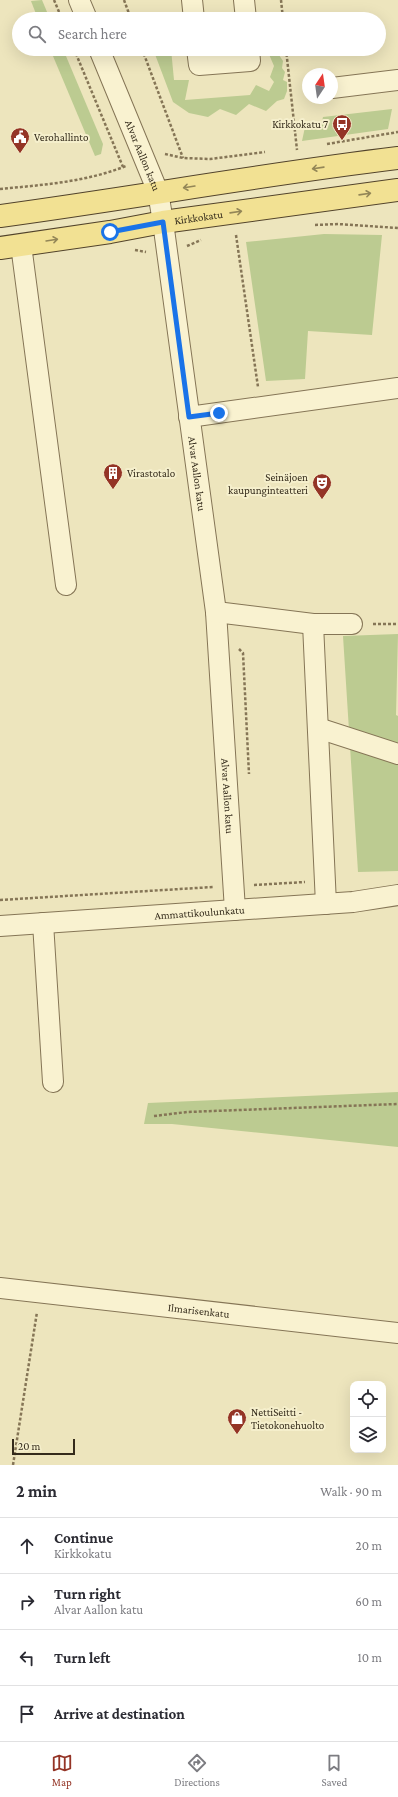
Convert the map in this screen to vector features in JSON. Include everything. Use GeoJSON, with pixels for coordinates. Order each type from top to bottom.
{"type":"FeatureCollection","features":[{"type":"Feature","properties":{"kind":"main road"},"geometry":{"type":"LineString","coordinates":[[0,216],[106,201],[299,170],[398,158]]}},
{"type":"Feature","properties":{"kind":"main road","name":"Kirkkokatu"},"geometry":{"type":"LineString","coordinates":[[0,248],[163,222],[398,190]]}},
{"type":"Feature","properties":{"kind":"street"},"geometry":{"type":"LineString","coordinates":[[79,0],[84,12]]}},
{"type":"Feature","properties":{"kind":"street"},"geometry":{"type":"LineString","coordinates":[[192,0],[193,12]]}},
{"type":"Feature","properties":{"kind":"street"},"geometry":{"type":"LineString","coordinates":[[244,0],[245,12]]}},
{"type":"Feature","properties":{"kind":"street","name":"Alvar Aallon katu"},"geometry":{"type":"LineString","coordinates":[[102,56],[158,192],[163,222],[216,612],[234,910]]}},
{"type":"Feature","properties":{"kind":"street"},"geometry":{"type":"LineString","coordinates":[[198,56],[199,65],[250,61],[250,56]]}},
{"type":"Feature","properties":{"kind":"street"},"geometry":{"type":"LineString","coordinates":[[338,87],[398,80]]}},
{"type":"Feature","properties":{"kind":"street"},"geometry":{"type":"LineString","coordinates":[[21,245],[66,585]]}},
{"type":"Feature","properties":{"kind":"street"},"geometry":{"type":"LineString","coordinates":[[189,417],[398,388]]}},
{"type":"Feature","properties":{"kind":"street"},"geometry":{"type":"LineString","coordinates":[[216,612],[314,624],[352,624]]}},
{"type":"Feature","properties":{"kind":"street"},"geometry":{"type":"LineString","coordinates":[[314,624],[326,904]]}},
{"type":"Feature","properties":{"kind":"street"},"geometry":{"type":"LineString","coordinates":[[318,728],[398,754]]}},
{"type":"Feature","properties":{"kind":"street","name":"Ammattikoulunkatu"},"geometry":{"type":"LineString","coordinates":[[0,926],[353,902],[398,895]]}},
{"type":"Feature","properties":{"kind":"street"},"geometry":{"type":"LineString","coordinates":[[43,923],[54,1082]]}},
{"type":"Feature","properties":{"kind":"street","name":"Ilmarisenkatu"},"geometry":{"type":"LineString","coordinates":[[0,1288],[398,1333]]}},
{"type":"Feature","properties":{"kind":"path"},"geometry":{"type":"LineString","coordinates":[[54,0],[59,12]]}},
{"type":"Feature","properties":{"kind":"path"},"geometry":{"type":"LineString","coordinates":[[124,0],[128,12]]}},
{"type":"Feature","properties":{"kind":"path"},"geometry":{"type":"LineString","coordinates":[[281,0],[282,12]]}},
{"type":"Feature","properties":{"kind":"path"},"geometry":{"type":"LineString","coordinates":[[77,56],[123,167]]}},
{"type":"Feature","properties":{"kind":"path"},"geometry":{"type":"LineString","coordinates":[[145,56],[183,158]]}},
{"type":"Feature","properties":{"kind":"path"},"geometry":{"type":"LineString","coordinates":[[287,56],[297,149]]}},
{"type":"Feature","properties":{"kind":"path"},"geometry":{"type":"LineString","coordinates":[[319,145],[398,132]]}},
{"type":"Feature","properties":{"kind":"path"},"geometry":{"type":"LineString","coordinates":[[289,150],[304,147]]}},
{"type":"Feature","properties":{"kind":"path"},"geometry":{"type":"LineString","coordinates":[[0,190],[94,176],[160,154],[183,158],[210,159],[273,152]]}},
{"type":"Feature","properties":{"kind":"path"},"geometry":{"type":"LineString","coordinates":[[312,225],[338,224],[398,228]]}},
{"type":"Feature","properties":{"kind":"path"},"geometry":{"type":"LineString","coordinates":[[228,236],[244,234]]}},
{"type":"Feature","properties":{"kind":"path"},"geometry":{"type":"LineString","coordinates":[[236,235],[258,388],[268,392],[270,406]]}},
{"type":"Feature","properties":{"kind":"path"},"geometry":{"type":"LineString","coordinates":[[132,250],[145,252],[184,247],[207,239]]}},
{"type":"Feature","properties":{"kind":"path"},"geometry":{"type":"LineString","coordinates":[[352,624],[398,624]]}},
{"type":"Feature","properties":{"kind":"path"},"geometry":{"type":"LineString","coordinates":[[0,900],[325,881]]}},
{"type":"Feature","properties":{"kind":"path"},"geometry":{"type":"LineString","coordinates":[[154,1116],[187,1112],[398,1104]]}},
{"type":"Feature","properties":{"kind":"path"},"geometry":{"type":"LineString","coordinates":[[13,1465],[37,1312]]}},
{"type":"Feature","properties":{"kind":"green space"},"geometry":{"type":"Polygon","coordinates":[[[42,0],[47,12],[35,12],[31,1],[42,0]]]}},
{"type":"Feature","properties":{"kind":"green space"},"geometry":{"type":"Polygon","coordinates":[[[53,56],[66,56],[103,144],[101,154],[95,156],[53,56]]]}},
{"type":"Feature","properties":{"kind":"green space"},"geometry":{"type":"Polygon","coordinates":[[[156,56],[172,56],[174,80],[189,80],[185,100],[250,95],[256,85],[269,91],[274,82],[270,77],[274,66],[270,56],[280,56],[283,61],[282,68],[285,72],[283,80],[287,82],[287,91],[284,99],[277,101],[266,111],[249,104],[236,115],[220,109],[208,117],[189,113],[173,102],[156,56]]]}},
{"type":"Feature","properties":{"kind":"green space"},"geometry":{"type":"Polygon","coordinates":[[[392,109],[388,129],[302,141],[305,127],[321,125],[323,117],[392,109]]]}},
{"type":"Feature","properties":{"kind":"green space"},"geometry":{"type":"Polygon","coordinates":[[[324,234],[382,235],[372,335],[308,331],[305,379],[266,381],[246,242],[324,234]]]}},
{"type":"Feature","properties":{"kind":"green space"},"geometry":{"type":"Polygon","coordinates":[[[398,634],[396,715],[398,716],[398,871],[358,872],[343,636],[398,634]]]}},
{"type":"Feature","properties":{"kind":"green space"},"geometry":{"type":"Polygon","coordinates":[[[398,1092],[398,1147],[172,1124],[144,1124],[148,1103],[398,1092]]]}},
{"type":"Feature","properties":{"kind":"place","name":"Kirkkokatu 7"},"geometry":{"type":"Point","coordinates":[342,141]}},
{"type":"Feature","properties":{"kind":"place","name":"Verohallinto"},"geometry":{"type":"Point","coordinates":[20,154]}},
{"type":"Feature","properties":{"kind":"place","name":"Virastotalo"},"geometry":{"type":"Point","coordinates":[113,490]}},
{"type":"Feature","properties":{"kind":"place","name":"Seinäjoen kaupunginteatteri"},"geometry":{"type":"Point","coordinates":[322,500]}},
{"type":"Feature","properties":{"kind":"place","name":"NettiSeitti - Tietokonehuolto"},"geometry":{"type":"Point","coordinates":[237,1435]}},
{"type":"Feature","properties":{"kind":"route"},"geometry":{"type":"LineString","coordinates":[[110,232],[163,222],[189,417],[219,413]]}}]}
